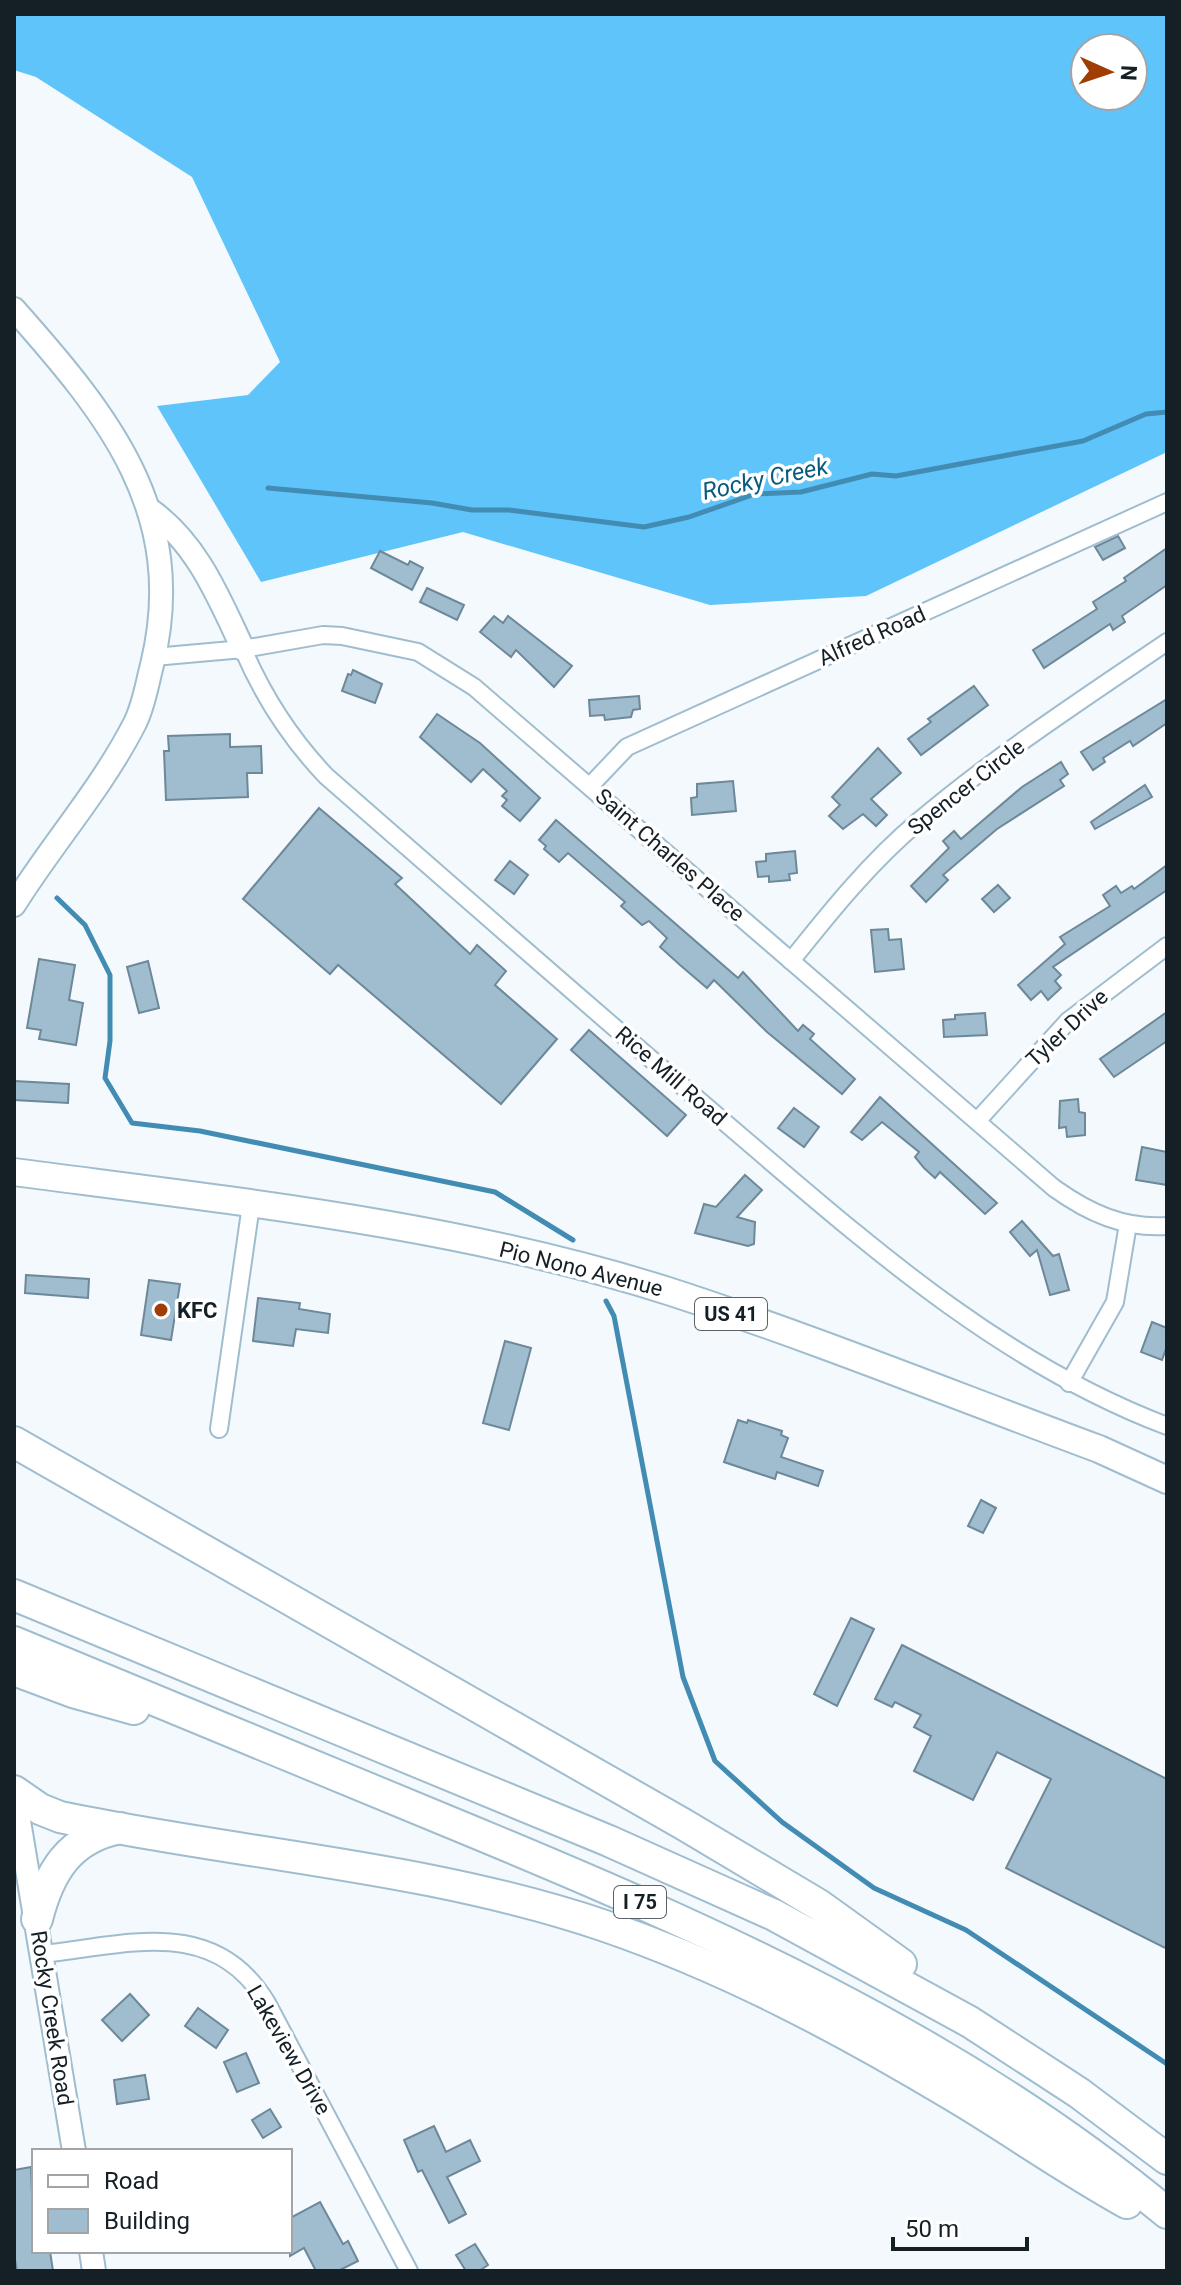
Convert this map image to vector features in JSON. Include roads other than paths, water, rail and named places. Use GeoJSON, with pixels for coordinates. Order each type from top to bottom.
{"type":"FeatureCollection","features":[{"type":"Feature","properties":{"kind":"highway"},"geometry":{"type":"LineString","coordinates":[[14,1442],[683,1824],[819,1905],[896,1959],[970,2022]]}},
{"type":"Feature","properties":{"kind":"highway"},"geometry":{"type":"LineString","coordinates":[[14,1469],[38,1467],[62,1472]]}},
{"type":"Feature","properties":{"kind":"highway","name":"I 75"},"geometry":{"type":"LineString","coordinates":[[14,1595],[694,1877],[858,1958],[970,2022],[1079,2093],[1167,2159]]}},
{"type":"Feature","properties":{"kind":"highway","name":"I 75"},"geometry":{"type":"LineString","coordinates":[[14,1642],[73,1680],[226,1729],[726,1939],[950,2059],[1052,2127],[1167,2213]]}},
{"type":"Feature","properties":{"kind":"highway"},"geometry":{"type":"LineString","coordinates":[[14,1670],[73,1680]]}},
{"type":"Feature","properties":{"kind":"highway"},"geometry":{"type":"LineString","coordinates":[[14,1791],[40,1809],[60,1817],[373,1867],[462,1886],[549,1908],[664,1948],[759,1990],[876,2051],[1167,2226]]}},
{"type":"Feature","properties":{"kind":"highway"},"geometry":{"type":"LineString","coordinates":[[37,1919],[51,1876],[61,1860],[87,1838],[122,1827]]}},
{"type":"Feature","properties":{"kind":"main road","name":"Pio Nono Avenue"},"geometry":{"type":"LineString","coordinates":[[14,1172],[355,1219],[455,1238],[667,1291],[1099,1449],[1167,1480]]}},
{"type":"Feature","properties":{"kind":"street"},"geometry":{"type":"LineString","coordinates":[[14,309],[100,411],[129,462],[150,510],[160,593],[159,637],[133,726],[14,905]]}},
{"type":"Feature","properties":{"kind":"street","name":"Alfred Road"},"geometry":{"type":"LineString","coordinates":[[590,786],[627,747],[1167,502]]}},
{"type":"Feature","properties":{"kind":"street"},"geometry":{"type":"LineString","coordinates":[[150,510],[171,525],[188,545],[243,649]]}},
{"type":"Feature","properties":{"kind":"street","name":"Saint Charles Place"},"geometry":{"type":"LineString","coordinates":[[154,657],[243,649],[323,635],[375,641],[418,652],[474,687],[1067,1197],[1105,1218],[1128,1224],[1167,1226]]}},
{"type":"Feature","properties":{"kind":"street","name":"Spencer Circle"},"geometry":{"type":"LineString","coordinates":[[791,961],[859,881],[917,823],[999,758],[1167,642]]}},
{"type":"Feature","properties":{"kind":"street","name":"Rice Mill Road"},"geometry":{"type":"LineString","coordinates":[[243,649],[256,679],[298,746],[326,776],[818,1202],[932,1295],[999,1342],[1069,1383],[1167,1426]]}},
{"type":"Feature","properties":{"kind":"street","name":"Tyler Drive"},"geometry":{"type":"LineString","coordinates":[[978,1120],[1068,1021],[1167,946]]}},
{"type":"Feature","properties":{"kind":"street"},"geometry":{"type":"LineString","coordinates":[[219,1429],[251,1205]]}},
{"type":"Feature","properties":{"kind":"street"},"geometry":{"type":"LineString","coordinates":[[1069,1383],[1115,1302],[1128,1224]]}},
{"type":"Feature","properties":{"kind":"street","name":"Rocky Creek Road"},"geometry":{"type":"LineString","coordinates":[[14,1791],[74,2149]]}},
{"type":"Feature","properties":{"kind":"street","name":"Lakeview Drive"},"geometry":{"type":"LineString","coordinates":[[42,1954],[162,1942],[185,1943],[213,1950],[236,1965],[267,2003],[409,2271]]}},
{"type":"Feature","properties":{"kind":"waterway","name":"Rocky Creek"},"geometry":{"type":"LineString","coordinates":[[268,488],[432,503],[472,510],[509,510],[644,527],[689,517],[755,494],[801,492],[872,474],[896,476],[1083,441],[1146,414],[1167,412]]}},
{"type":"Feature","properties":{"kind":"waterway"},"geometry":{"type":"LineString","coordinates":[[57,898],[85,925],[110,975],[110,1041],[105,1078],[132,1123],[200,1131],[495,1192],[573,1240]]}},
{"type":"Feature","properties":{"kind":"waterway"},"geometry":{"type":"LineString","coordinates":[[606,1301],[614,1316],[683,1677],[715,1761],[782,1822],[874,1888],[966,1930],[1167,2064]]}},
{"type":"Feature","properties":{"kind":"place","name":"KFC"},"geometry":{"type":"Point","coordinates":[161,1310]}}]}
